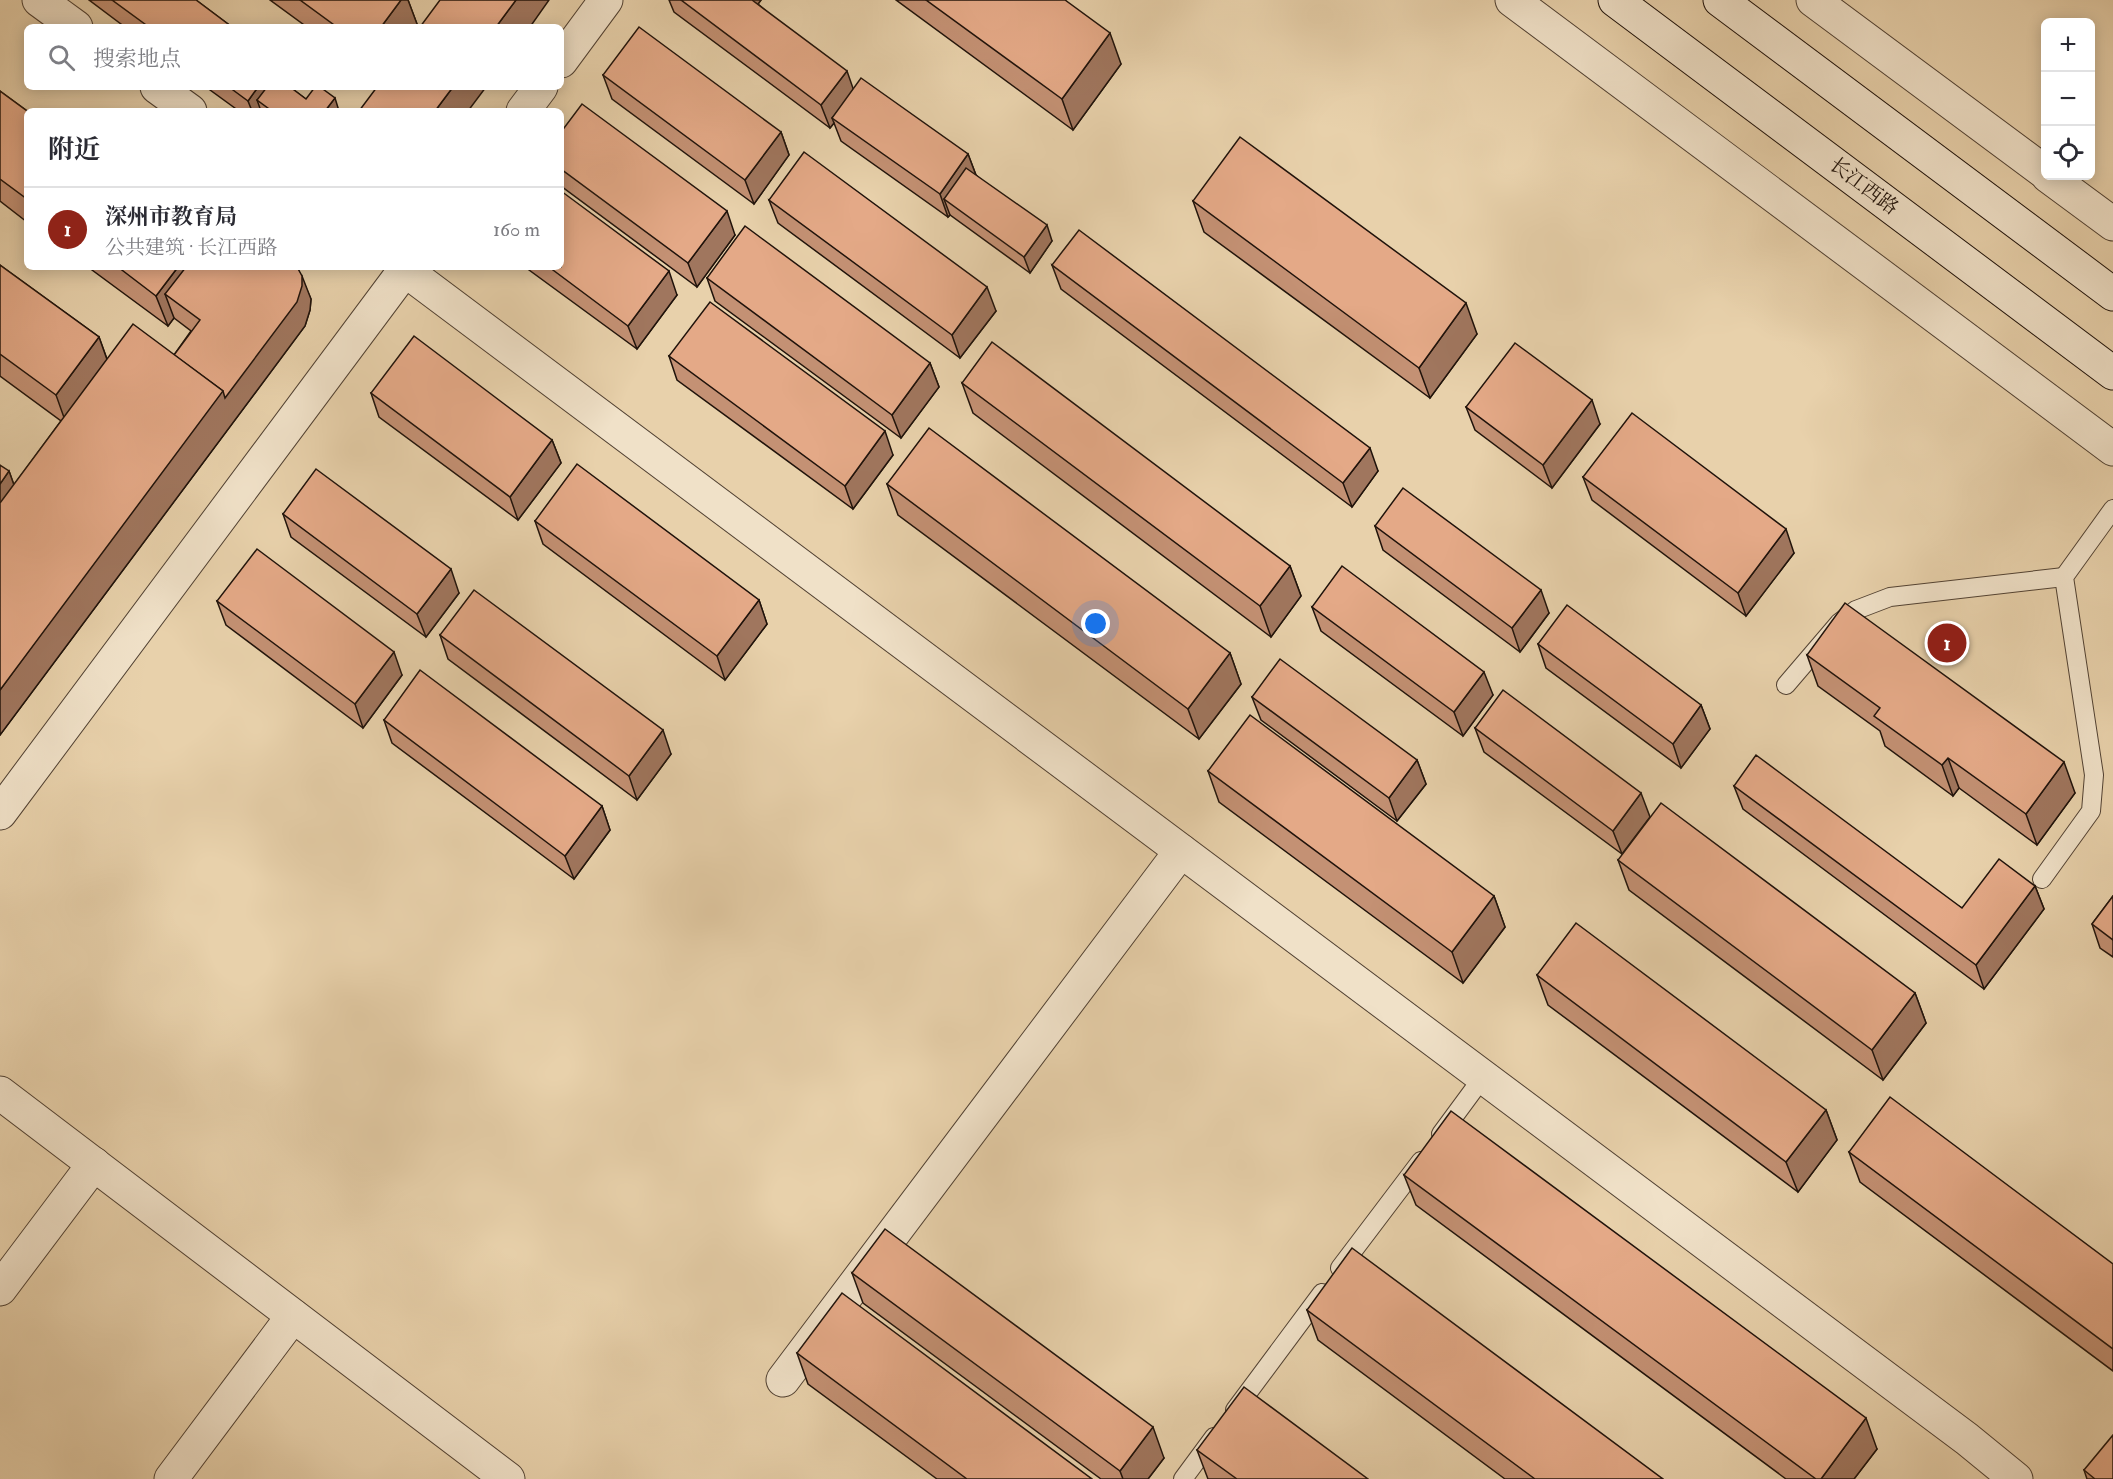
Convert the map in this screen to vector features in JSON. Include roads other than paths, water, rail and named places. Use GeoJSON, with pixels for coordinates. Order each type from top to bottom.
{"type":"FeatureCollection","features":[{"type":"Feature","properties":{"kind":"street"},"geometry":{"type":"LineString","coordinates":[[39,0],[72,24]]}},
{"type":"Feature","properties":{"kind":"street"},"geometry":{"type":"LineString","coordinates":[[564,57],[606,0]]}},
{"type":"Feature","properties":{"kind":"street"},"geometry":{"type":"LineString","coordinates":[[1512,0],[2113,449]]}},
{"type":"Feature","properties":{"kind":"street","name":"长江西路"},"geometry":{"type":"LineString","coordinates":[[1615,0],[2113,373]]}},
{"type":"Feature","properties":{"kind":"street"},"geometry":{"type":"LineString","coordinates":[[1720,0],[2113,294]]}},
{"type":"Feature","properties":{"kind":"street"},"geometry":{"type":"LineString","coordinates":[[1813,0],[2041,170]]}},
{"type":"Feature","properties":{"kind":"street"},"geometry":{"type":"LineString","coordinates":[[161,90],[186,108]]}},
{"type":"Feature","properties":{"kind":"street"},"geometry":{"type":"LineString","coordinates":[[526,108],[539,90]]}},
{"type":"Feature","properties":{"kind":"street"},"geometry":{"type":"LineString","coordinates":[[2055,180],[2113,224]]}},
{"type":"Feature","properties":{"kind":"street"},"geometry":{"type":"LineString","coordinates":[[0,813],[404,270]]}},
{"type":"Feature","properties":{"kind":"street"},"geometry":{"type":"LineString","coordinates":[[408,270],[1966,1439],[2016,1479]]}},
{"type":"Feature","properties":{"kind":"street"},"geometry":{"type":"LineString","coordinates":[[783,1380],[1181,851]]}},
{"type":"Feature","properties":{"kind":"street"},"geometry":{"type":"LineString","coordinates":[[0,1093],[293,1316],[492,1474]]}},
{"type":"Feature","properties":{"kind":"street"},"geometry":{"type":"LineString","coordinates":[[0,1289],[94,1164]]}},
{"type":"Feature","properties":{"kind":"street"},"geometry":{"type":"LineString","coordinates":[[171,1479],[293,1316]]}},
{"type":"Feature","properties":{"kind":"lane"},"geometry":{"type":"LineString","coordinates":[[2042,879],[2091,811],[2094,775],[2064,577],[2113,509]]}},
{"type":"Feature","properties":{"kind":"lane"},"geometry":{"type":"LineString","coordinates":[[1786,686],[1839,623],[1865,606],[1890,597],[2064,577]]}},
{"type":"Feature","properties":{"kind":"lane"},"geometry":{"type":"LineString","coordinates":[[1183,1479],[1483,1077]]}},
{"type":"Feature","properties":{"kind":"place","name":"深州市教育局"},"geometry":{"type":"Point","coordinates":[1947,643]}}]}
